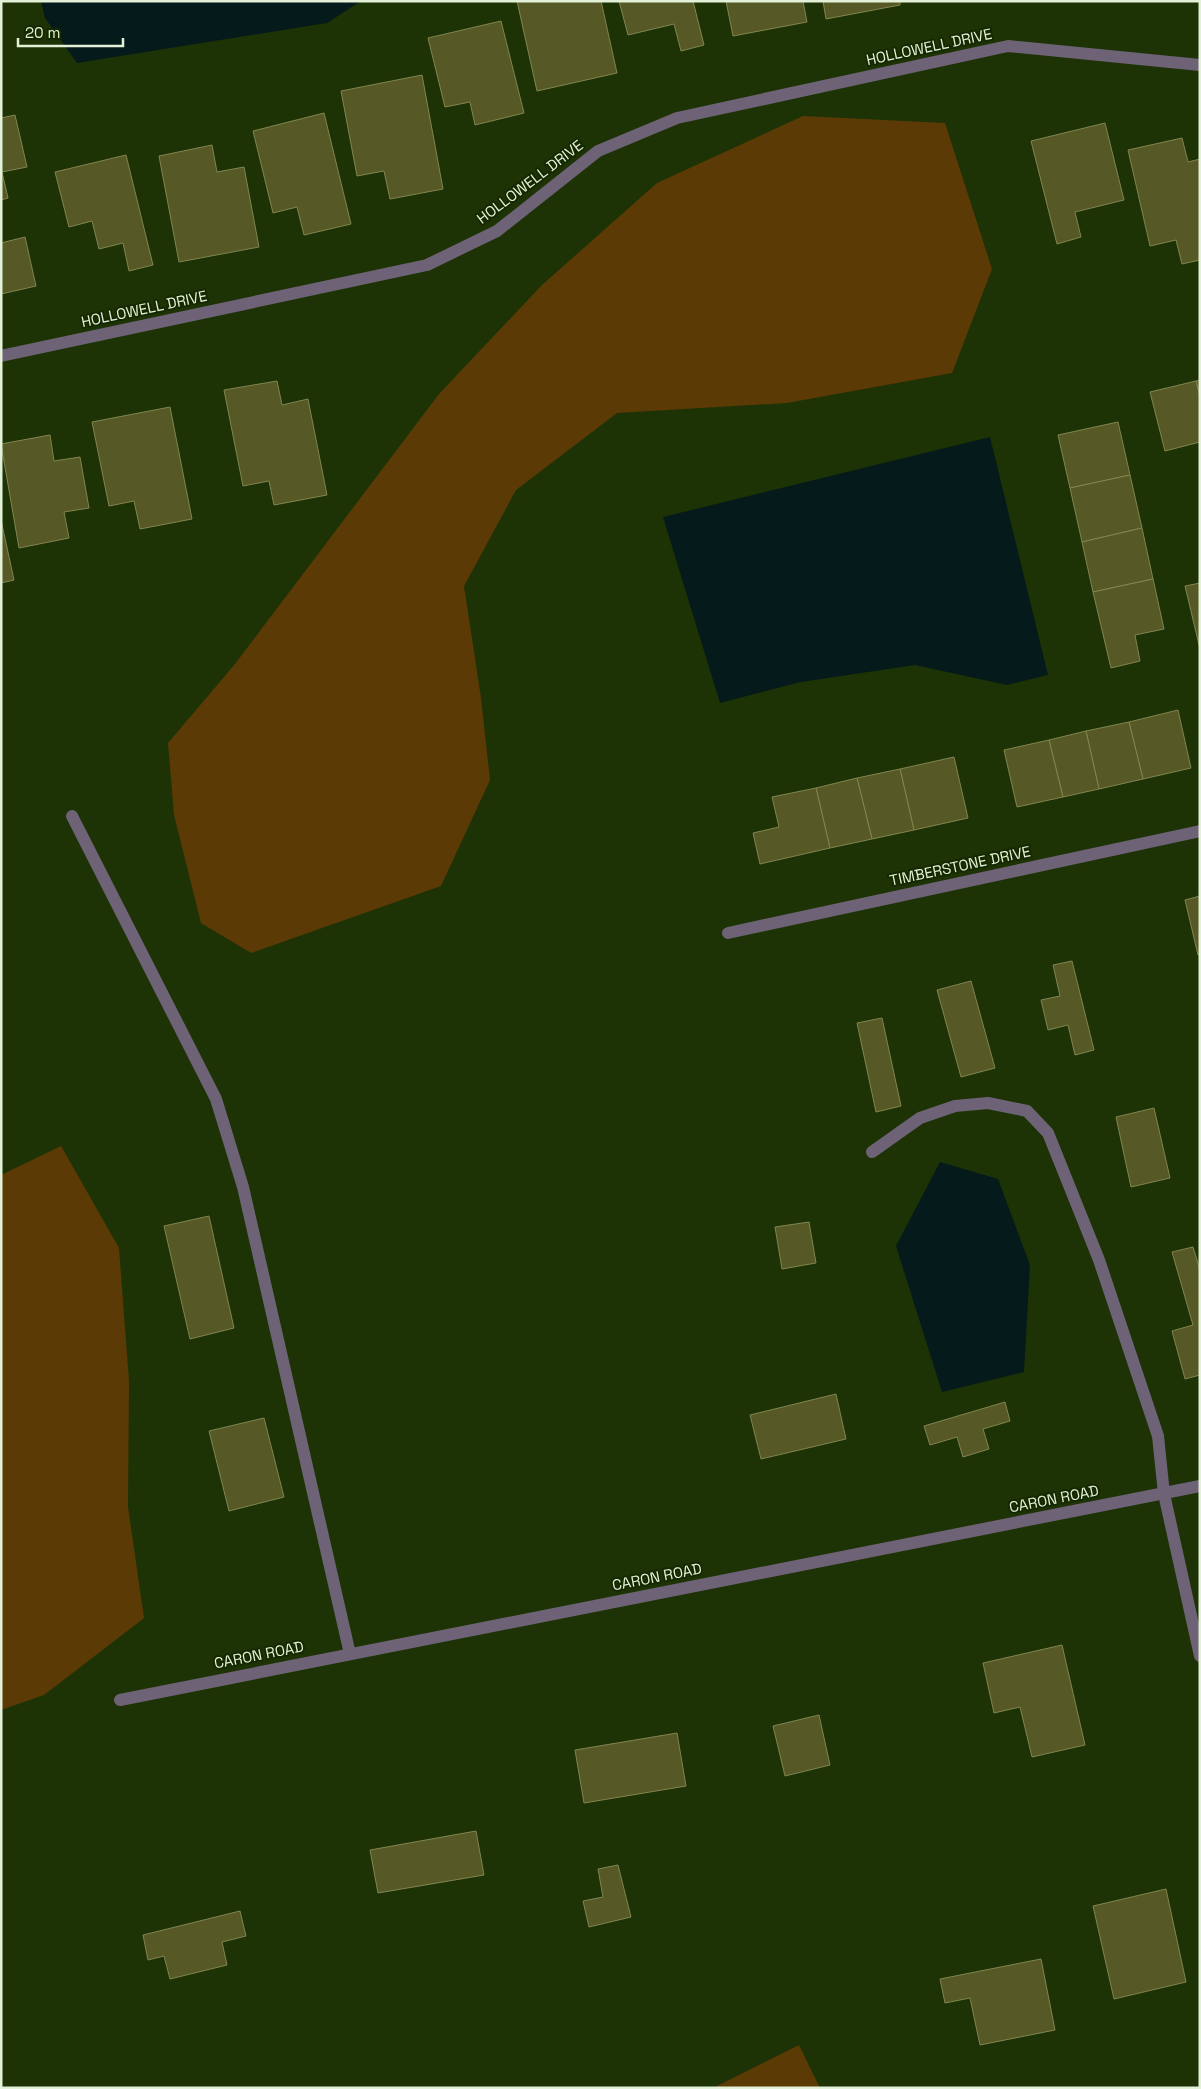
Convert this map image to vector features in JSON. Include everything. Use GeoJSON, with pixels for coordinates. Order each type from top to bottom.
{"type":"FeatureCollection","features":[{"type":"Feature","properties":{"kind":"street","name":"HOLLOWELL DRIVE"},"geometry":{"type":"LineString","coordinates":[[1,356],[427,265],[497,231],[598,151],[677,118],[1008,46],[1200,65]]}},
{"type":"Feature","properties":{"kind":"street"},"geometry":{"type":"LineString","coordinates":[[72,816],[216,1098],[243,1187],[350,1654]]}},
{"type":"Feature","properties":{"kind":"street","name":"TIMBERSTONE DRIVE"},"geometry":{"type":"LineString","coordinates":[[728,932],[1200,831]]}},
{"type":"Feature","properties":{"kind":"street"},"geometry":{"type":"LineString","coordinates":[[872,1152],[920,1118],[963,1106],[988,1103],[1026,1112],[1048,1134],[1099,1260],[1158,1436],[1164,1494],[1200,1656]]}},
{"type":"Feature","properties":{"kind":"street","name":"CARON ROAD"},"geometry":{"type":"LineString","coordinates":[[120,1700],[1200,1486]]}},
{"type":"Feature","properties":{"kind":"shaded area"},"geometry":{"type":"Polygon","coordinates":[[[803,116],[945,123],[992,269],[952,373],[787,403],[617,413],[516,490],[464,586],[481,698],[490,780],[441,886],[251,953],[201,923],[174,815],[168,743],[235,664],[439,394],[542,285],[657,183],[803,116]]]}},
{"type":"Feature","properties":{"kind":"shaded area"},"geometry":{"type":"Polygon","coordinates":[[[61,1146],[119,1248],[129,1381],[128,1507],[144,1618],[44,1695],[1,1710],[1,1175],[61,1146]]]}},
{"type":"Feature","properties":{"kind":"shaded area"},"geometry":{"type":"Polygon","coordinates":[[[799,2045],[820,2088],[713,2088],[799,2045]]]}},
{"type":"Feature","properties":{"kind":"water"},"geometry":{"type":"Polygon","coordinates":[[[41,1],[361,1],[327,23],[77,63],[45,18],[41,1]]]}},
{"type":"Feature","properties":{"kind":"water"},"geometry":{"type":"Polygon","coordinates":[[[990,437],[1048,675],[1007,685],[915,665],[801,682],[720,703],[663,517],[990,437]]]}},
{"type":"Feature","properties":{"kind":"water"},"geometry":{"type":"Polygon","coordinates":[[[940,1162],[998,1179],[1030,1265],[1024,1372],[942,1392],[896,1246],[940,1162]]]}},
{"type":"Feature","properties":{"kind":"building"},"geometry":{"type":"Polygon","coordinates":[[[517,1],[601,1],[617,73],[537,91],[517,1]]]}},
{"type":"Feature","properties":{"kind":"building"},"geometry":{"type":"Polygon","coordinates":[[[619,1],[693,1],[704,45],[681,51],[674,24],[628,35],[619,1]]]}},
{"type":"Feature","properties":{"kind":"building"},"geometry":{"type":"Polygon","coordinates":[[[726,1],[803,1],[807,22],[733,36],[726,1]]]}},
{"type":"Feature","properties":{"kind":"building"},"geometry":{"type":"Polygon","coordinates":[[[823,1],[900,1],[900,5],[826,19],[823,1]]]}},
{"type":"Feature","properties":{"kind":"building"},"geometry":{"type":"Polygon","coordinates":[[[501,21],[524,113],[475,125],[470,102],[445,107],[428,38],[501,21]]]}},
{"type":"Feature","properties":{"kind":"building"},"geometry":{"type":"Polygon","coordinates":[[[422,75],[443,189],[390,199],[384,171],[357,176],[341,91],[422,75]]]}},
{"type":"Feature","properties":{"kind":"building"},"geometry":{"type":"Polygon","coordinates":[[[324,113],[351,224],[304,235],[297,207],[273,213],[253,131],[324,113]]]}},
{"type":"Feature","properties":{"kind":"building"},"geometry":{"type":"Polygon","coordinates":[[[15,115],[27,167],[2,172],[8,198],[1,200],[1,118],[15,115]]]}},
{"type":"Feature","properties":{"kind":"building"},"geometry":{"type":"Polygon","coordinates":[[[1105,123],[1124,200],[1075,212],[1081,237],[1057,244],[1031,141],[1105,123]]]}},
{"type":"Feature","properties":{"kind":"building"},"geometry":{"type":"Polygon","coordinates":[[[1182,138],[1188,162],[1200,159],[1200,260],[1182,264],[1176,240],[1150,246],[1128,150],[1182,138]]]}},
{"type":"Feature","properties":{"kind":"building"},"geometry":{"type":"Polygon","coordinates":[[[212,145],[217,172],[244,167],[259,247],[179,262],[159,156],[212,145]]]}},
{"type":"Feature","properties":{"kind":"building"},"geometry":{"type":"Polygon","coordinates":[[[126,155],[153,265],[129,271],[123,243],[99,249],[92,221],[69,227],[55,172],[126,155]]]}},
{"type":"Feature","properties":{"kind":"building"},"geometry":{"type":"Polygon","coordinates":[[[25,237],[36,286],[1,294],[1,243],[25,237]]]}},
{"type":"Feature","properties":{"kind":"building"},"geometry":{"type":"Polygon","coordinates":[[[1200,380],[1200,397],[1196,381],[1200,380]]]}},
{"type":"Feature","properties":{"kind":"building"},"geometry":{"type":"Polygon","coordinates":[[[277,381],[282,405],[308,399],[327,495],[274,505],[269,481],[243,486],[224,390],[277,381]]]}},
{"type":"Feature","properties":{"kind":"building"},"geometry":{"type":"Polygon","coordinates":[[[1196,381],[1200,397],[1200,442],[1165,451],[1150,392],[1196,381]]]}},
{"type":"Feature","properties":{"kind":"building"},"geometry":{"type":"Polygon","coordinates":[[[170,407],[192,519],[140,529],[134,501],[109,506],[92,422],[170,407]]]}},
{"type":"Feature","properties":{"kind":"building"},"geometry":{"type":"Polygon","coordinates":[[[1118,422],[1130,475],[1070,488],[1058,435],[1118,422]]]}},
{"type":"Feature","properties":{"kind":"building"},"geometry":{"type":"Polygon","coordinates":[[[50,435],[54,461],[80,457],[89,508],[64,512],[69,538],[19,548],[1,444],[50,435]]]}},
{"type":"Feature","properties":{"kind":"building"},"geometry":{"type":"Polygon","coordinates":[[[1130,475],[1142,528],[1082,542],[1070,488],[1130,475]]]}},
{"type":"Feature","properties":{"kind":"building"},"geometry":{"type":"Polygon","coordinates":[[[1,520],[14,580],[1,583],[1,520]]]}},
{"type":"Feature","properties":{"kind":"building"},"geometry":{"type":"Polygon","coordinates":[[[1142,528],[1153,579],[1093,592],[1082,542],[1142,528]]]}},
{"type":"Feature","properties":{"kind":"building"},"geometry":{"type":"Polygon","coordinates":[[[1153,579],[1164,629],[1135,635],[1140,661],[1111,668],[1093,592],[1153,579]]]}},
{"type":"Feature","properties":{"kind":"building"},"geometry":{"type":"Polygon","coordinates":[[[1200,583],[1200,649],[1185,586],[1200,583]]]}},
{"type":"Feature","properties":{"kind":"building"},"geometry":{"type":"Polygon","coordinates":[[[1178,710],[1191,768],[1143,779],[1129,722],[1178,710]]]}},
{"type":"Feature","properties":{"kind":"building"},"geometry":{"type":"Polygon","coordinates":[[[1129,722],[1143,779],[1099,789],[1086,731],[1129,722]]]}},
{"type":"Feature","properties":{"kind":"building"},"geometry":{"type":"Polygon","coordinates":[[[1086,731],[1099,789],[1063,797],[1049,740],[1086,731]]]}},
{"type":"Feature","properties":{"kind":"building"},"geometry":{"type":"Polygon","coordinates":[[[1049,740],[1063,797],[1017,807],[1004,750],[1049,740]]]}},
{"type":"Feature","properties":{"kind":"building"},"geometry":{"type":"Polygon","coordinates":[[[954,757],[968,818],[914,830],[900,769],[954,757]]]}},
{"type":"Feature","properties":{"kind":"building"},"geometry":{"type":"Polygon","coordinates":[[[900,769],[914,830],[872,839],[857,778],[900,769]]]}},
{"type":"Feature","properties":{"kind":"building"},"geometry":{"type":"Polygon","coordinates":[[[857,778],[872,839],[830,848],[816,788],[857,778]]]}},
{"type":"Feature","properties":{"kind":"building"},"geometry":{"type":"Polygon","coordinates":[[[816,788],[830,848],[760,864],[753,833],[779,827],[772,797],[816,788]]]}},
{"type":"Feature","properties":{"kind":"building"},"geometry":{"type":"Polygon","coordinates":[[[1200,896],[1200,955],[1198,955],[1185,900],[1200,896]]]}},
{"type":"Feature","properties":{"kind":"building"},"geometry":{"type":"Polygon","coordinates":[[[1072,961],[1094,1050],[1075,1055],[1068,1025],[1048,1030],[1041,1000],[1060,996],[1053,965],[1072,961]]]}},
{"type":"Feature","properties":{"kind":"building"},"geometry":{"type":"Polygon","coordinates":[[[971,981],[995,1068],[961,1077],[937,990],[971,981]]]}},
{"type":"Feature","properties":{"kind":"building"},"geometry":{"type":"Polygon","coordinates":[[[882,1018],[901,1106],[876,1112],[857,1023],[882,1018]]]}},
{"type":"Feature","properties":{"kind":"building"},"geometry":{"type":"Polygon","coordinates":[[[1154,1108],[1170,1178],[1131,1187],[1116,1117],[1154,1108]]]}},
{"type":"Feature","properties":{"kind":"building"},"geometry":{"type":"Polygon","coordinates":[[[209,1216],[234,1328],[190,1339],[164,1226],[209,1216]]]}},
{"type":"Feature","properties":{"kind":"building"},"geometry":{"type":"Polygon","coordinates":[[[809,1222],[816,1263],[782,1269],[775,1227],[809,1222]]]}},
{"type":"Feature","properties":{"kind":"building"},"geometry":{"type":"Polygon","coordinates":[[[1193,1247],[1200,1270],[1200,1375],[1185,1379],[1172,1331],[1193,1325],[1172,1252],[1193,1247]]]}},
{"type":"Feature","properties":{"kind":"building"},"geometry":{"type":"Polygon","coordinates":[[[836,1394],[846,1439],[761,1459],[750,1415],[836,1394]]]}},
{"type":"Feature","properties":{"kind":"building"},"geometry":{"type":"Polygon","coordinates":[[[1005,1402],[1010,1421],[983,1429],[989,1449],[963,1457],[957,1437],[930,1445],[924,1426],[1005,1402]]]}},
{"type":"Feature","properties":{"kind":"building"},"geometry":{"type":"Polygon","coordinates":[[[264,1418],[284,1497],[229,1511],[209,1431],[264,1418]]]}},
{"type":"Feature","properties":{"kind":"building"},"geometry":{"type":"Polygon","coordinates":[[[1062,1645],[1085,1745],[1032,1757],[1020,1707],[994,1713],[983,1663],[1062,1645]]]}},
{"type":"Feature","properties":{"kind":"building"},"geometry":{"type":"Polygon","coordinates":[[[819,1715],[830,1765],[785,1776],[773,1726],[819,1715]]]}},
{"type":"Feature","properties":{"kind":"building"},"geometry":{"type":"Polygon","coordinates":[[[677,1733],[686,1786],[584,1803],[575,1750],[677,1733]]]}},
{"type":"Feature","properties":{"kind":"building"},"geometry":{"type":"Polygon","coordinates":[[[476,1831],[484,1875],[378,1893],[370,1850],[476,1831]]]}},
{"type":"Feature","properties":{"kind":"building"},"geometry":{"type":"Polygon","coordinates":[[[618,1865],[631,1917],[589,1927],[583,1901],[603,1897],[598,1869],[618,1865]]]}},
{"type":"Feature","properties":{"kind":"building"},"geometry":{"type":"Polygon","coordinates":[[[1166,1889],[1186,1982],[1114,1999],[1093,1906],[1166,1889]]]}},
{"type":"Feature","properties":{"kind":"building"},"geometry":{"type":"Polygon","coordinates":[[[240,1911],[246,1936],[222,1942],[227,1965],[170,1979],[164,1956],[148,1960],[143,1935],[240,1911]]]}},
{"type":"Feature","properties":{"kind":"building"},"geometry":{"type":"Polygon","coordinates":[[[1041,1959],[1055,2030],[980,2045],[970,1998],[945,2003],[940,1979],[1041,1959]]]}}]}
